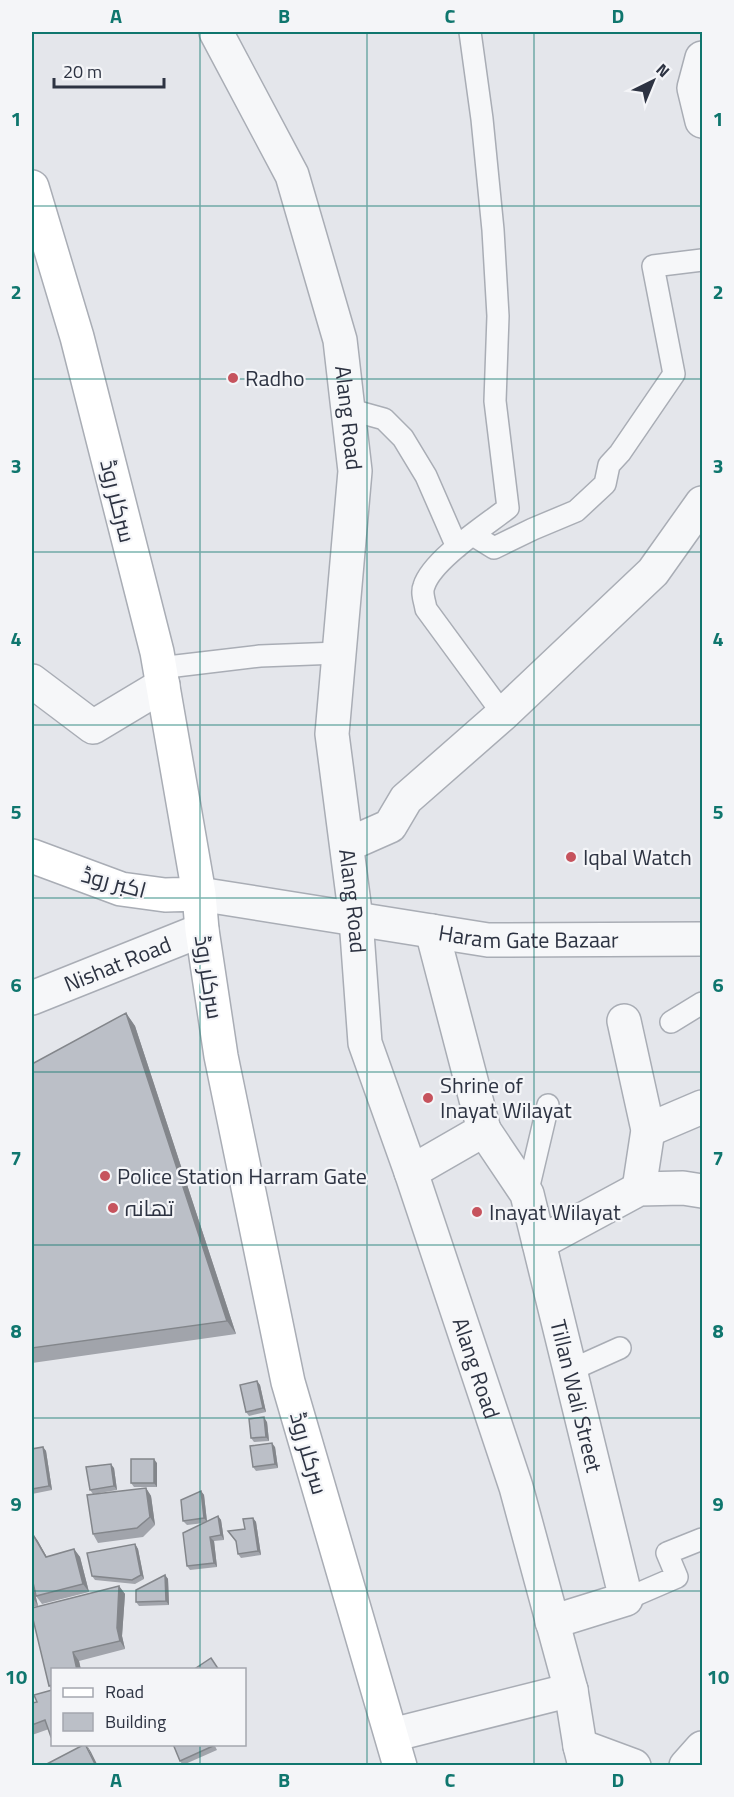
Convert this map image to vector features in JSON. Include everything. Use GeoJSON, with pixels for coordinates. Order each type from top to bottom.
{"type":"FeatureCollection","features":[{"type":"Feature","properties":{"kind":"main road","name":"سرکلر روڈ"},"geometry":{"type":"LineString","coordinates":[[32,187],[77,337],[157,652],[199,894],[202,930],[221,1056],[288,1382],[396,1750]]}},
{"type":"Feature","properties":{"kind":"main road","name":"اکبر روڈ"},"geometry":{"type":"LineString","coordinates":[[32,856],[122,889],[165,895],[199,894]]}},
{"type":"Feature","properties":{"kind":"street","name":"Alang Road"},"geometry":{"type":"LineString","coordinates":[[216,32],[292,175],[340,340],[355,471],[332,734],[356,919],[365,1043],[411,1172],[516,1487],[571,1690],[582,1756]]}},
{"type":"Feature","properties":{"kind":"street"},"geometry":{"type":"LineString","coordinates":[[702,58],[694,88],[702,121]]}},
{"type":"Feature","properties":{"kind":"street"},"geometry":{"type":"LineString","coordinates":[[347,845],[390,826],[406,799],[503,714],[653,572],[702,503]]}},
{"type":"Feature","properties":{"kind":"street"},"geometry":{"type":"LineString","coordinates":[[32,681],[93,727],[161,676]]}},
{"type":"Feature","properties":{"kind":"street","name":"Haram Gate Bazaar"},"geometry":{"type":"LineString","coordinates":[[199,894],[488,940],[702,939]]}},
{"type":"Feature","properties":{"kind":"street","name":"Nishat Road"},"geometry":{"type":"LineString","coordinates":[[32,998],[202,930]]}},
{"type":"Feature","properties":{"kind":"street","name":"Tillan Wali Street"},"geometry":{"type":"LineString","coordinates":[[432,931],[484,1130],[527,1194],[626,1599]]}},
{"type":"Feature","properties":{"kind":"street"},"geometry":{"type":"LineString","coordinates":[[624,1021],[648,1130],[639,1189]]}},
{"type":"Feature","properties":{"kind":"street"},"geometry":{"type":"LineString","coordinates":[[648,1130],[702,1107]]}},
{"type":"Feature","properties":{"kind":"street"},"geometry":{"type":"LineString","coordinates":[[411,1172],[484,1130]]}},
{"type":"Feature","properties":{"kind":"street"},"geometry":{"type":"LineString","coordinates":[[539,1243],[639,1189],[683,1188],[702,1191]]}},
{"type":"Feature","properties":{"kind":"street"},"geometry":{"type":"LineString","coordinates":[[552,1622],[626,1599]]}},
{"type":"Feature","properties":{"kind":"street"},"geometry":{"type":"LineString","coordinates":[[396,1750],[571,1690]]}},
{"type":"Feature","properties":{"kind":"street"},"geometry":{"type":"LineString","coordinates":[[686,1766],[702,1748]]}},
{"type":"Feature","properties":{"kind":"street"},"geometry":{"type":"LineString","coordinates":[[582,1756],[634,1766]]}},
{"type":"Feature","properties":{"kind":"lane"},"geometry":{"type":"LineString","coordinates":[[470,32],[482,118],[493,230],[498,316],[495,401],[508,508],[465,541],[429,573],[422,589],[426,609],[503,714]]}},
{"type":"Feature","properties":{"kind":"lane"},"geometry":{"type":"LineString","coordinates":[[348,409],[384,418],[403,438],[465,541],[494,548],[576,511],[604,484],[609,465],[620,453],[674,374],[653,266],[702,260]]}},
{"type":"Feature","properties":{"kind":"lane"},"geometry":{"type":"LineString","coordinates":[[161,676],[260,656],[338,653]]}},
{"type":"Feature","properties":{"kind":"lane"},"geometry":{"type":"LineString","coordinates":[[671,1022],[702,1003]]}},
{"type":"Feature","properties":{"kind":"lane"},"geometry":{"type":"LineString","coordinates":[[527,1194],[548,1105]]}},
{"type":"Feature","properties":{"kind":"lane"},"geometry":{"type":"LineString","coordinates":[[571,1370],[620,1348]]}},
{"type":"Feature","properties":{"kind":"lane"},"geometry":{"type":"LineString","coordinates":[[626,1599],[677,1577],[667,1553],[702,1539]]}},
{"type":"Feature","properties":{"kind":"building","name":"تھانہ"},"geometry":{"type":"Polygon","coordinates":[[[126,1013],[227,1321],[32,1348],[32,1064],[126,1013]]]}},
{"type":"Feature","properties":{"kind":"building"},"geometry":{"type":"Polygon","coordinates":[[[257,1381],[263,1408],[246,1412],[240,1385],[257,1381]]]}},
{"type":"Feature","properties":{"kind":"building"},"geometry":{"type":"Polygon","coordinates":[[[264,1417],[266,1437],[251,1438],[249,1419],[264,1417]]]}},
{"type":"Feature","properties":{"kind":"building"},"geometry":{"type":"Polygon","coordinates":[[[272,1443],[275,1464],[253,1467],[250,1446],[272,1443]]]}},
{"type":"Feature","properties":{"kind":"building"},"geometry":{"type":"Polygon","coordinates":[[[43,1447],[49,1486],[32,1489],[32,1449],[43,1447]]]}},
{"type":"Feature","properties":{"kind":"building"},"geometry":{"type":"Polygon","coordinates":[[[131,1459],[154,1459],[154,1483],[131,1483],[131,1459]]]}},
{"type":"Feature","properties":{"kind":"building"},"geometry":{"type":"Polygon","coordinates":[[[111,1464],[114,1486],[90,1490],[86,1467],[111,1464]]]}},
{"type":"Feature","properties":{"kind":"building"},"geometry":{"type":"Polygon","coordinates":[[[146,1488],[150,1517],[137,1528],[93,1534],[87,1495],[146,1488]]]}},
{"type":"Feature","properties":{"kind":"building"},"geometry":{"type":"Polygon","coordinates":[[[201,1491],[204,1518],[183,1521],[181,1500],[201,1491]]]}},
{"type":"Feature","properties":{"kind":"building"},"geometry":{"type":"Polygon","coordinates":[[[218,1516],[221,1535],[210,1537],[214,1563],[187,1566],[183,1533],[218,1516]]]}},
{"type":"Feature","properties":{"kind":"building"},"geometry":{"type":"Polygon","coordinates":[[[253,1518],[258,1551],[238,1554],[236,1541],[228,1531],[245,1529],[243,1519],[253,1518]]]}},
{"type":"Feature","properties":{"kind":"building"},"geometry":{"type":"Polygon","coordinates":[[[32,1533],[46,1557],[74,1549],[83,1584],[36,1596],[32,1578],[32,1533]]]}},
{"type":"Feature","properties":{"kind":"building"},"geometry":{"type":"Polygon","coordinates":[[[135,1544],[141,1575],[132,1580],[92,1576],[87,1553],[135,1544]]]}},
{"type":"Feature","properties":{"kind":"building"},"geometry":{"type":"Polygon","coordinates":[[[165,1575],[166,1601],[136,1602],[136,1590],[165,1575]]]}},
{"type":"Feature","properties":{"kind":"building"},"geometry":{"type":"Polygon","coordinates":[[[119,1586],[117,1628],[120,1641],[73,1652],[77,1668],[51,1668],[51,1685],[49,1686],[32,1608],[119,1586]]]}},
{"type":"Feature","properties":{"kind":"building"},"geometry":{"type":"Polygon","coordinates":[[[211,1658],[218,1668],[196,1668],[211,1658]]]}},
{"type":"Feature","properties":{"kind":"building"},"geometry":{"type":"Polygon","coordinates":[[[51,1690],[51,1737],[45,1720],[32,1725],[32,1703],[37,1702],[34,1695],[51,1690]]]}},
{"type":"Feature","properties":{"kind":"building"},"geometry":{"type":"Polygon","coordinates":[[[81,1746],[86,1746],[96,1766],[43,1766],[81,1746]]]}},
{"type":"Feature","properties":{"kind":"building"},"geometry":{"type":"Polygon","coordinates":[[[174,1746],[213,1746],[180,1761],[174,1746]]]}},
{"type":"Feature","properties":{"kind":"place","name":"Radho"},"geometry":{"type":"Point","coordinates":[233,378]}},
{"type":"Feature","properties":{"kind":"place","name":"Iqbal Watch"},"geometry":{"type":"Point","coordinates":[571,857]}},
{"type":"Feature","properties":{"kind":"place","name":"Shrine of Inayat Wilayat"},"geometry":{"type":"Point","coordinates":[428,1098]}},
{"type":"Feature","properties":{"kind":"place","name":"Police Station Harram Gate"},"geometry":{"type":"Point","coordinates":[105,1176]}},
{"type":"Feature","properties":{"kind":"place","name":"تھانہ"},"geometry":{"type":"Point","coordinates":[113,1208]}},
{"type":"Feature","properties":{"kind":"place","name":"Inayat Wilayat"},"geometry":{"type":"Point","coordinates":[477,1212]}}]}
